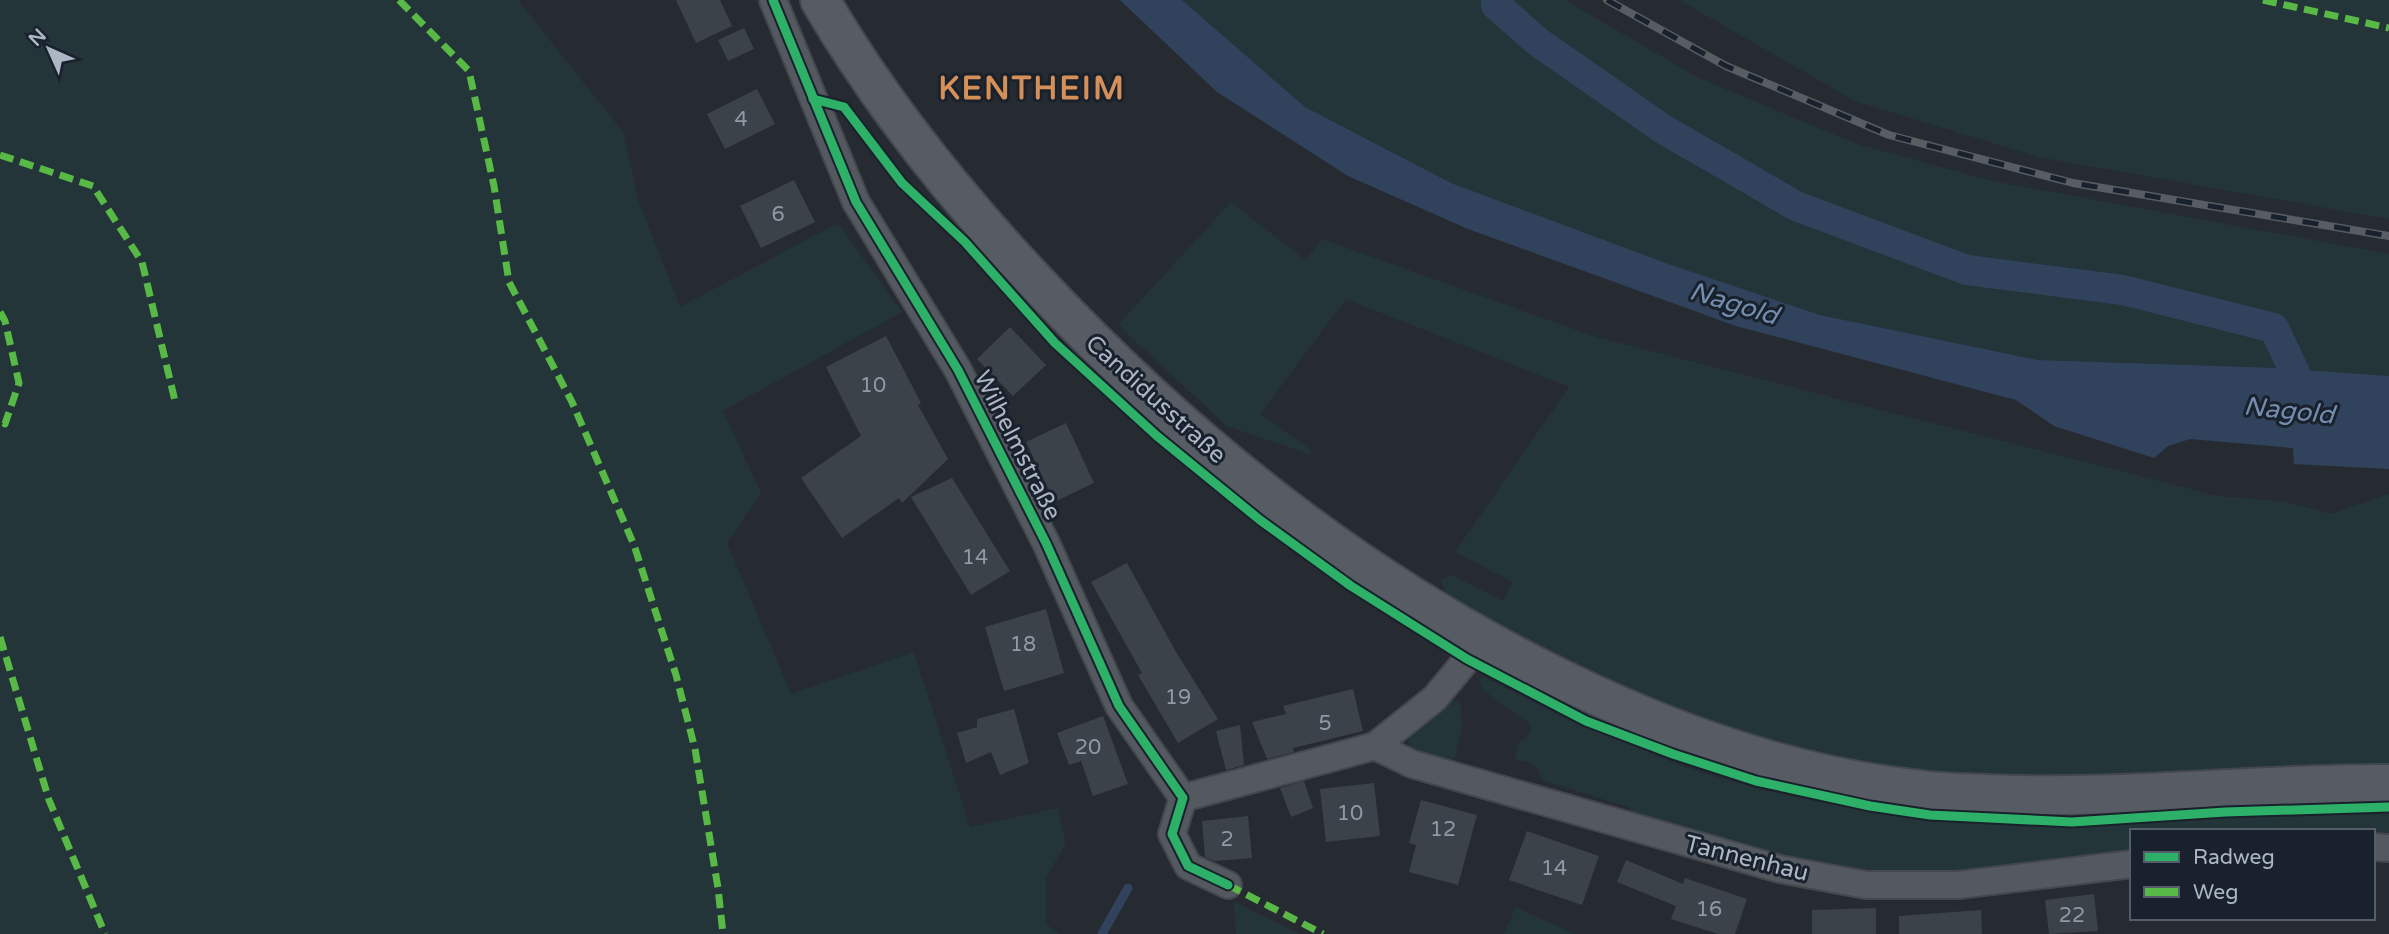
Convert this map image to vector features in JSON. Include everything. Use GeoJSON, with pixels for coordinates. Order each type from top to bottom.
{"type":"FeatureCollection","features":[{"type":"Feature","properties":{"kind":"main road","name":"Candidusstraße"},"geometry":{"type":"LineString","coordinates":[[820,0],[895,115],[984,227],[1079,328],[1158,404],[1308,528],[1395,587],[1483,640],[1587,692],[1667,728],[1753,756],[1833,776],[1922,790],[2042,795],[2389,784]]}},
{"type":"Feature","properties":{"kind":"street","name":"Wilhelmstraße"},"geometry":{"type":"LineString","coordinates":[[773,0],[856,202],[958,370],[1046,543],[1119,706],[1183,798]]}},
{"type":"Feature","properties":{"kind":"street"},"geometry":{"type":"LineString","coordinates":[[1228,886],[1188,866],[1172,834],[1183,798],[1375,746],[1435,698],[1483,640]]}},
{"type":"Feature","properties":{"kind":"street","name":"Tannenhau"},"geometry":{"type":"LineString","coordinates":[[1375,746],[1412,764],[1780,869],[1866,885],[1958,885],[2130,864]]}},
{"type":"Feature","properties":{"kind":"shaded area"},"geometry":{"type":"Polygon","coordinates":[[[0,0],[518,0],[623,132],[638,199],[680,307],[838,223],[902,312],[723,411],[761,493],[727,543],[791,694],[914,652],[970,827],[1057,808],[1066,844],[1046,877],[1046,924],[1060,934],[0,934],[0,0]]]}},
{"type":"Feature","properties":{"kind":"shaded area"},"geometry":{"type":"Polygon","coordinates":[[[1182,0],[1565,0],[1697,77],[1857,144],[1992,181],[2389,254],[2389,376],[2277,368],[2038,360],[1820,315],[1674,266],[1451,183],[1305,107],[1182,0]]]}},
{"type":"Feature","properties":{"kind":"shaded area"},"geometry":{"type":"Polygon","coordinates":[[[1679,0],[2389,0],[2389,219],[2038,157],[1855,101],[1679,0]]]}},
{"type":"Feature","properties":{"kind":"shaded area"},"geometry":{"type":"Polygon","coordinates":[[[1231,202],[1305,260],[1322,239],[1596,337],[2218,496],[2282,501],[2331,514],[2389,494],[2389,769],[2052,782],[1925,774],[1811,754],[1626,694],[1450,602],[1440,580],[1451,575],[1503,601],[1513,582],[1455,552],[1569,387],[1346,299],[1260,414],[1311,450],[1308,454],[1227,426],[1118,325],[1231,202]]]}},
{"type":"Feature","properties":{"kind":"shaded area"},"geometry":{"type":"Polygon","coordinates":[[[1482,676],[1569,720],[1690,769],[1762,790],[1834,805],[1931,821],[2064,826],[2273,815],[2389,814],[2389,834],[2375,833],[2375,829],[2130,829],[2130,851],[1933,873],[1853,872],[1786,859],[1630,811],[1631,808],[1542,780],[1536,765],[1515,759],[1519,743],[1531,732],[1529,723],[1483,690],[1478,680],[1482,676]]]}},
{"type":"Feature","properties":{"kind":"shaded area"},"geometry":{"type":"Polygon","coordinates":[[[1453,699],[1461,705],[1462,729],[1455,758],[1445,761],[1409,749],[1409,735],[1453,699]]]}},
{"type":"Feature","properties":{"kind":"shaded area"},"geometry":{"type":"Polygon","coordinates":[[[1233,901],[1300,934],[1236,934],[1233,901]]]}},
{"type":"Feature","properties":{"kind":"shaded area"},"geometry":{"type":"Polygon","coordinates":[[[1516,907],[1574,934],[1504,934],[1516,907]]]}},
{"type":"Feature","properties":{"kind":"water","name":"Nagold"},"geometry":{"type":"Polygon","coordinates":[[[1120,0],[1182,0],[1305,107],[1451,183],[1674,266],[1820,315],[2038,360],[2277,368],[2389,376],[2389,469],[2294,464],[2293,448],[2190,439],[2168,446],[2154,458],[2054,426],[2016,400],[1736,326],[1468,229],[1348,176],[1217,92],[1120,0]]]}},
{"type":"Feature","properties":{"kind":"building"},"geometry":{"type":"Polygon","coordinates":[[[676,0],[720,0],[732,26],[696,43],[676,0]]]}},
{"type":"Feature","properties":{"kind":"building"},"geometry":{"type":"Polygon","coordinates":[[[744,28],[754,49],[728,61],[718,40],[744,28]]]}},
{"type":"Feature","properties":{"kind":"building"},"geometry":{"type":"Polygon","coordinates":[[[757,89],[775,124],[725,149],[707,114],[757,89]]]}},
{"type":"Feature","properties":{"kind":"building"},"geometry":{"type":"Polygon","coordinates":[[[794,180],[815,222],[761,248],[740,206],[794,180]]]}},
{"type":"Feature","properties":{"kind":"building"},"geometry":{"type":"Polygon","coordinates":[[[1010,327],[1046,365],[1013,396],[977,359],[1010,327]]]}},
{"type":"Feature","properties":{"kind":"building"},"geometry":{"type":"Polygon","coordinates":[[[886,336],[921,403],[918,405],[948,459],[902,503],[899,498],[842,538],[801,478],[861,436],[826,367],[886,336]]]}},
{"type":"Feature","properties":{"kind":"building"},"geometry":{"type":"Polygon","coordinates":[[[1066,423],[1094,483],[1054,502],[1026,442],[1066,423]]]}},
{"type":"Feature","properties":{"kind":"building"},"geometry":{"type":"Polygon","coordinates":[[[952,478],[1010,571],[971,595],[911,497],[952,478]]]}},
{"type":"Feature","properties":{"kind":"building"},"geometry":{"type":"Polygon","coordinates":[[[1127,563],[1176,652],[1218,719],[1178,743],[1138,675],[1142,673],[1091,582],[1127,563]]]}},
{"type":"Feature","properties":{"kind":"building"},"geometry":{"type":"Polygon","coordinates":[[[1046,609],[1064,673],[1004,691],[985,627],[1046,609]]]}},
{"type":"Feature","properties":{"kind":"building"},"geometry":{"type":"Polygon","coordinates":[[[1353,689],[1363,731],[1293,748],[1294,752],[1267,759],[1252,722],[1286,714],[1283,706],[1353,689]]]}},
{"type":"Feature","properties":{"kind":"building"},"geometry":{"type":"Polygon","coordinates":[[[1014,709],[1029,763],[1000,775],[991,752],[966,763],[957,733],[977,727],[977,719],[1014,709]]]}},
{"type":"Feature","properties":{"kind":"building"},"geometry":{"type":"Polygon","coordinates":[[[1103,716],[1128,784],[1093,796],[1081,761],[1069,765],[1057,733],[1103,716]]]}},
{"type":"Feature","properties":{"kind":"building"},"geometry":{"type":"Polygon","coordinates":[[[1240,725],[1244,765],[1226,770],[1216,731],[1240,725]]]}},
{"type":"Feature","properties":{"kind":"building"},"geometry":{"type":"Polygon","coordinates":[[[1304,781],[1313,808],[1291,817],[1280,788],[1304,781]]]}},
{"type":"Feature","properties":{"kind":"building"},"geometry":{"type":"Polygon","coordinates":[[[1374,783],[1380,836],[1326,842],[1320,789],[1374,783]]]}},
{"type":"Feature","properties":{"kind":"building"},"geometry":{"type":"Polygon","coordinates":[[[1421,800],[1477,815],[1458,885],[1409,872],[1416,845],[1409,843],[1421,800]]]}},
{"type":"Feature","properties":{"kind":"building"},"geometry":{"type":"Polygon","coordinates":[[[1248,816],[1252,858],[1215,861],[1205,857],[1202,821],[1248,816]]]}},
{"type":"Feature","properties":{"kind":"building"},"geometry":{"type":"Polygon","coordinates":[[[1527,831],[1599,856],[1582,905],[1509,880],[1527,831]]]}},
{"type":"Feature","properties":{"kind":"building"},"geometry":{"type":"Polygon","coordinates":[[[1626,860],[1683,884],[1685,878],[1747,899],[1735,934],[1718,934],[1671,919],[1676,906],[1617,882],[1626,860]]]}},
{"type":"Feature","properties":{"kind":"building"},"geometry":{"type":"Polygon","coordinates":[[[2094,894],[2098,931],[2049,934],[2045,900],[2094,894]]]}},
{"type":"Feature","properties":{"kind":"building"},"geometry":{"type":"Polygon","coordinates":[[[1876,908],[1876,934],[1812,934],[1812,910],[1876,908]]]}},
{"type":"Feature","properties":{"kind":"building"},"geometry":{"type":"Polygon","coordinates":[[[1981,910],[1982,934],[1899,934],[1899,916],[1981,910]]]}},
{"type":"Feature","properties":{"kind":"waterway","name":"Nagold"},"geometry":{"type":"LineString","coordinates":[[1496,0],[1496,5],[1538,42],[1663,129],[1796,206],[1967,270],[2123,290],[2274,328],[2310,405]]}},
{"type":"Feature","properties":{"kind":"waterway"},"geometry":{"type":"LineString","coordinates":[[1102,934],[1128,888]]}},
{"type":"Feature","properties":{"kind":"railway"},"geometry":{"type":"LineString","coordinates":[[1607,0],[1726,66],[1889,135],[2073,183],[2389,236]]}},
{"type":"Feature","properties":{"kind":"marked path"},"geometry":{"type":"LineString","coordinates":[[399,0],[469,71],[494,186],[509,282],[572,402],[634,545],[676,675],[695,749],[723,934]]}},
{"type":"Feature","properties":{"kind":"marked path"},"geometry":{"type":"LineString","coordinates":[[2263,0],[2389,28]]}},
{"type":"Feature","properties":{"kind":"marked path"},"geometry":{"type":"LineString","coordinates":[[0,155],[93,186],[142,262],[175,401]]}},
{"type":"Feature","properties":{"kind":"marked path"},"geometry":{"type":"LineString","coordinates":[[0,312],[5,321],[19,383],[5,424],[0,420]]}},
{"type":"Feature","properties":{"kind":"marked path"},"geometry":{"type":"LineString","coordinates":[[0,637],[49,800],[105,934]]}},
{"type":"Feature","properties":{"kind":"marked path"},"geometry":{"type":"LineString","coordinates":[[1228,885],[1323,934]]}},
{"type":"Feature","properties":{"kind":"cycle path"},"geometry":{"type":"LineString","coordinates":[[773,0],[856,202],[958,370],[1046,543],[1119,706],[1183,798],[1172,834],[1188,866],[1228,885]]}},
{"type":"Feature","properties":{"kind":"cycle path"},"geometry":{"type":"LineString","coordinates":[[813,99],[844,107],[902,183],[965,242],[1055,343],[1157,436],[1260,520],[1351,586],[1467,659],[1586,721],[1673,754],[1756,781],[1870,806],[1930,815],[2072,822],[2225,812],[2389,807]]}},
{"type":"Feature","properties":{"kind":"district","name":"KENTHEIM"},"geometry":{"type":"Point","coordinates":[1032,88]}}]}
